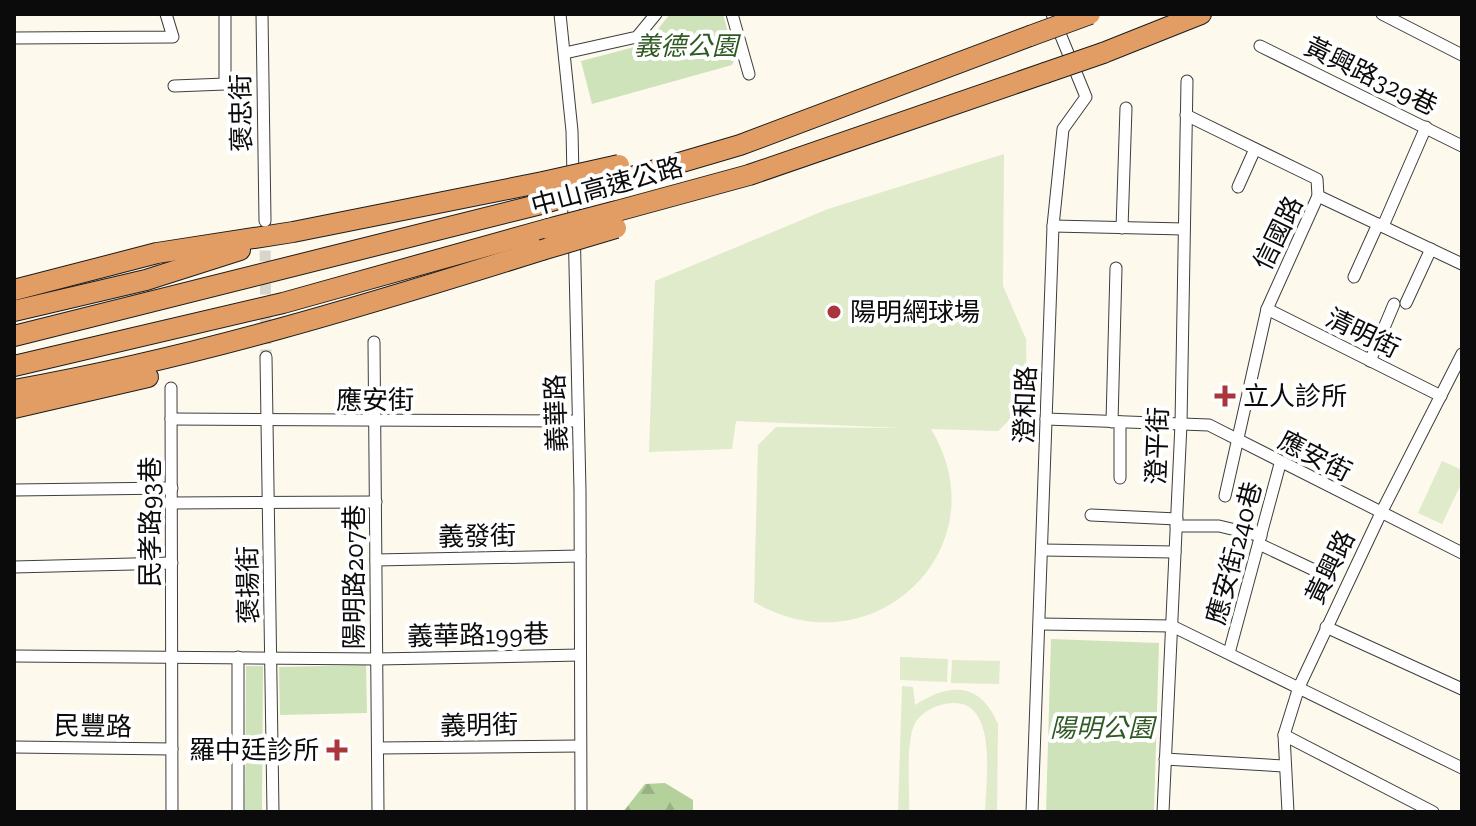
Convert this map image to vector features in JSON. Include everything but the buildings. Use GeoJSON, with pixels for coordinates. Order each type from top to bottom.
{"type":"FeatureCollection","features":[{"type":"Feature","properties":{"kind":"highway","name":"中山高速公路"},"geometry":{"type":"LineString","coordinates":[[14,336],[545,203],[620,173],[740,145],[1090,14]]}},
{"type":"Feature","properties":{"kind":"highway"},"geometry":{"type":"LineString","coordinates":[[14,390],[120,371],[260,336],[542,250],[617,220],[1103,53],[1201,14]]}},
{"type":"Feature","properties":{"kind":"highway"},"geometry":{"type":"LineString","coordinates":[[14,290],[157,253],[293,232],[543,182],[620,173]]}},
{"type":"Feature","properties":{"kind":"highway","name":"中山高速公路"},"geometry":{"type":"LineString","coordinates":[[14,366],[268,307],[548,229],[617,220]]}},
{"type":"Feature","properties":{"kind":"highway"},"geometry":{"type":"LineString","coordinates":[[14,311],[146,280],[293,232]]}},
{"type":"Feature","properties":{"kind":"highway"},"geometry":{"type":"LineString","coordinates":[[14,408],[208,360],[260,336]]}},
{"type":"Feature","properties":{"kind":"street"},"geometry":{"type":"LineString","coordinates":[[14,38],[173,37],[166,14]]}},
{"type":"Feature","properties":{"kind":"street"},"geometry":{"type":"LineString","coordinates":[[174,86],[225,84],[225,14]]}},
{"type":"Feature","properties":{"kind":"street","name":"褒忠街"},"geometry":{"type":"LineString","coordinates":[[262,14],[265,216]]}},
{"type":"Feature","properties":{"kind":"street","name":"義華路"},"geometry":{"type":"LineString","coordinates":[[560,14],[572,131],[581,812]]}},
{"type":"Feature","properties":{"kind":"street"},"geometry":{"type":"LineString","coordinates":[[565,53],[637,37],[656,14]]}},
{"type":"Feature","properties":{"kind":"street"},"geometry":{"type":"LineString","coordinates":[[732,14],[749,74]]}},
{"type":"Feature","properties":{"kind":"street","name":"澄和路"},"geometry":{"type":"LineString","coordinates":[[1032,812],[1053,226],[1063,129],[1086,97],[1052,14]]}},
{"type":"Feature","properties":{"kind":"street"},"geometry":{"type":"LineString","coordinates":[[1382,14],[1462,55]]}},
{"type":"Feature","properties":{"kind":"street","name":"黃興路329巷"},"geometry":{"type":"LineString","coordinates":[[1260,46],[1462,146]]}},
{"type":"Feature","properties":{"kind":"street","name":"澄平街"},"geometry":{"type":"LineString","coordinates":[[1163,812],[1181,424],[1187,81]]}},
{"type":"Feature","properties":{"kind":"street"},"geometry":{"type":"LineString","coordinates":[[1122,228],[1126,108]]}},
{"type":"Feature","properties":{"kind":"street"},"geometry":{"type":"LineString","coordinates":[[1186,115],[1317,179],[1318,196]]}},
{"type":"Feature","properties":{"kind":"street"},"geometry":{"type":"LineString","coordinates":[[1354,277],[1426,127]]}},
{"type":"Feature","properties":{"kind":"street"},"geometry":{"type":"LineString","coordinates":[[1238,187],[1255,149]]}},
{"type":"Feature","properties":{"kind":"street","name":"信國路"},"geometry":{"type":"LineString","coordinates":[[1225,496],[1267,309],[1318,196],[1462,264]]}},
{"type":"Feature","properties":{"kind":"street"},"geometry":{"type":"LineString","coordinates":[[1053,226],[1184,229]]}},
{"type":"Feature","properties":{"kind":"street"},"geometry":{"type":"LineString","coordinates":[[1370,361],[1431,249]]}},
{"type":"Feature","properties":{"kind":"street"},"geometry":{"type":"LineString","coordinates":[[1116,268],[1116,422],[1120,478]]}},
{"type":"Feature","properties":{"kind":"street","name":"清明街"},"geometry":{"type":"LineString","coordinates":[[1267,309],[1441,396]]}},
{"type":"Feature","properties":{"kind":"street","name":"陽明路207巷"},"geometry":{"type":"LineString","coordinates":[[374,342],[378,812]]}},
{"type":"Feature","properties":{"kind":"street","name":"黃興路"},"geometry":{"type":"LineString","coordinates":[[1288,812],[1284,735],[1299,687],[1381,513],[1462,354]]}},
{"type":"Feature","properties":{"kind":"street","name":"褒揚街"},"geometry":{"type":"LineString","coordinates":[[266,357],[273,812]]}},
{"type":"Feature","properties":{"kind":"street","name":"民孝路93巷"},"geometry":{"type":"LineString","coordinates":[[171,388],[172,812]]}},
{"type":"Feature","properties":{"kind":"street","name":"應安街"},"geometry":{"type":"LineString","coordinates":[[171,419],[578,421]]}},
{"type":"Feature","properties":{"kind":"street","name":"應安街"},"geometry":{"type":"LineString","coordinates":[[1046,419],[1209,425],[1280,464],[1462,553]]}},
{"type":"Feature","properties":{"kind":"street","name":"應安街240巷"},"geometry":{"type":"LineString","coordinates":[[1229,653],[1280,464]]}},
{"type":"Feature","properties":{"kind":"street"},"geometry":{"type":"LineString","coordinates":[[14,490],[172,488]]}},
{"type":"Feature","properties":{"kind":"street"},"geometry":{"type":"LineString","coordinates":[[172,503],[376,502]]}},
{"type":"Feature","properties":{"kind":"street"},"geometry":{"type":"LineString","coordinates":[[1091,515],[1219,526],[1260,540],[1312,569]]}},
{"type":"Feature","properties":{"kind":"street"},"geometry":{"type":"LineString","coordinates":[[1042,550],[1175,552]]}},
{"type":"Feature","properties":{"kind":"street","name":"義發街"},"geometry":{"type":"LineString","coordinates":[[376,560],[580,556]]}},
{"type":"Feature","properties":{"kind":"street"},"geometry":{"type":"LineString","coordinates":[[14,567],[172,563]]}},
{"type":"Feature","properties":{"kind":"street"},"geometry":{"type":"LineString","coordinates":[[1040,624],[1172,626],[1462,768]]}},
{"type":"Feature","properties":{"kind":"street"},"geometry":{"type":"LineString","coordinates":[[1326,627],[1462,689]]}},
{"type":"Feature","properties":{"kind":"street","name":"義華路199巷"},"geometry":{"type":"LineString","coordinates":[[14,656],[377,659],[580,655]]}},
{"type":"Feature","properties":{"kind":"street"},"geometry":{"type":"LineString","coordinates":[[238,657],[238,812]]}},
{"type":"Feature","properties":{"kind":"street"},"geometry":{"type":"LineString","coordinates":[[1284,735],[1433,812]]}},
{"type":"Feature","properties":{"kind":"street","name":"義明街"},"geometry":{"type":"LineString","coordinates":[[378,748],[580,746]]}},
{"type":"Feature","properties":{"kind":"street","name":"民豐路"},"geometry":{"type":"LineString","coordinates":[[14,747],[172,749]]}},
{"type":"Feature","properties":{"kind":"street"},"geometry":{"type":"LineString","coordinates":[[1165,759],[1284,766]]}},
{"type":"Feature","properties":{"kind":"green space","name":"義德公園"},"geometry":{"type":"Polygon","coordinates":[[[670,14],[723,14],[735,59],[732,65],[592,104],[581,61],[646,44],[670,14]]]}},
{"type":"Feature","properties":{"kind":"green space","name":"陽明網球場"},"geometry":{"type":"Polygon","coordinates":[[[1004,154],[1003,286],[1026,339],[1027,403],[998,431],[931,429],[949,473],[950,516],[938,554],[914,586],[881,609],[842,621],[798,620],[754,602],[758,445],[776,427],[903,428],[736,421],[732,449],[649,452],[655,281],[828,209],[1004,154]]]}},
{"type":"Feature","properties":{"kind":"green space"},"geometry":{"type":"Polygon","coordinates":[[[1442,461],[1462,470],[1462,482],[1442,524],[1418,513],[1442,461]]]}},
{"type":"Feature","properties":{"kind":"green space","name":"陽明公園"},"geometry":{"type":"Polygon","coordinates":[[[1051,639],[1159,643],[1154,812],[1046,812],[1051,639]]]}},
{"type":"Feature","properties":{"kind":"green space"},"geometry":{"type":"Polygon","coordinates":[[[900,657],[948,659],[947,682],[900,680],[900,657]]]}},
{"type":"Feature","properties":{"kind":"green space"},"geometry":{"type":"Polygon","coordinates":[[[952,660],[1000,661],[999,684],[951,683],[952,660]]]}},
{"type":"Feature","properties":{"kind":"green space"},"geometry":{"type":"Polygon","coordinates":[[[366,665],[367,713],[280,715],[279,667],[366,665]]]}},
{"type":"Feature","properties":{"kind":"green space"},"geometry":{"type":"Polygon","coordinates":[[[246,666],[263,666],[262,812],[245,812],[246,666]]]}},
{"type":"Feature","properties":{"kind":"green space"},"geometry":{"type":"Polygon","coordinates":[[[902,686],[913,687],[915,705],[940,693],[962,690],[973,693],[991,710],[998,724],[997,812],[985,812],[987,758],[981,721],[972,709],[957,703],[937,706],[916,722],[909,751],[909,812],[898,812],[902,686]]]}},
{"type":"Feature","properties":{"kind":"green space"},"geometry":{"type":"Polygon","coordinates":[[[665,783],[693,800],[693,812],[623,812],[645,784],[665,783]]]}},
{"type":"Feature","properties":{"kind":"tunnel"},"geometry":{"type":"LineString","coordinates":[[265,234],[266,357]]}},
{"type":"Feature","properties":{"kind":"place","name":"陽明網球場"},"geometry":{"type":"Point","coordinates":[834,312]}},
{"type":"Feature","properties":{"kind":"place","name":"立人診所"},"geometry":{"type":"Point","coordinates":[1225,396]}},
{"type":"Feature","properties":{"kind":"place","name":"羅中廷診所"},"geometry":{"type":"Point","coordinates":[337,750]}}]}
